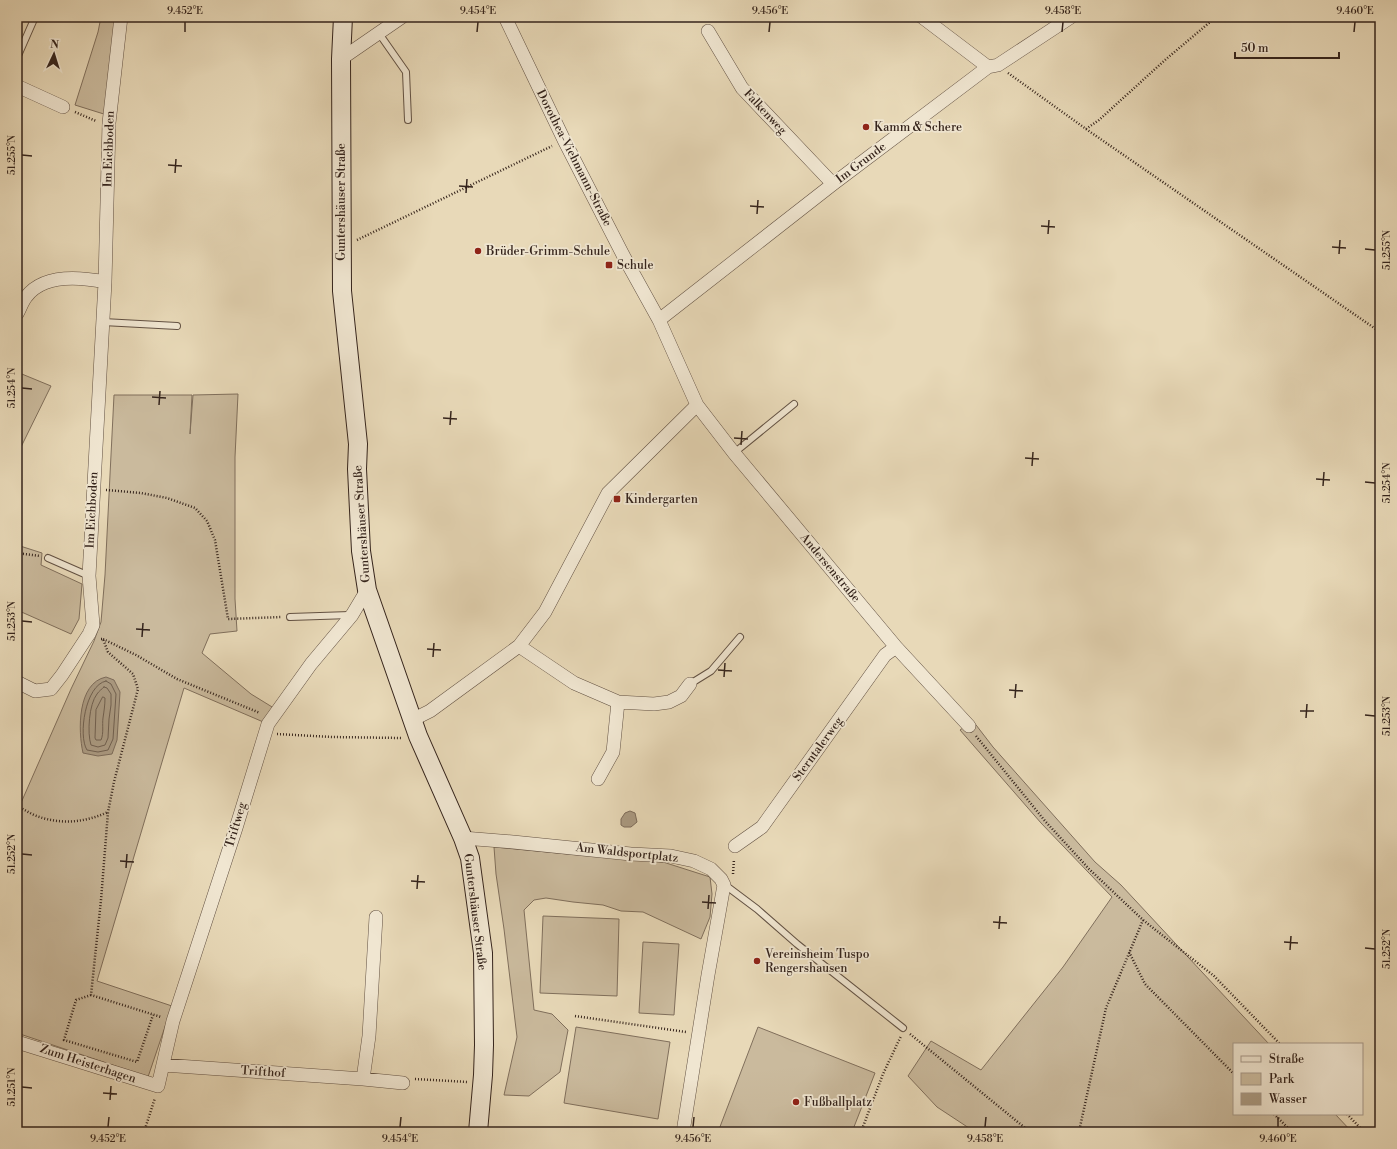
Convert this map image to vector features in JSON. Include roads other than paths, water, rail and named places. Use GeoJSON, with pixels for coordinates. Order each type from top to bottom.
{"type":"FeatureCollection","features":[{"type":"Feature","properties":{"kind":"street","name":"Im Eichboden"},"geometry":{"type":"LineString","coordinates":[[17,682],[35,691],[51,689],[89,634],[93,625],[89,576],[105,282],[109,123],[121,17]]}},
{"type":"Feature","properties":{"kind":"street","name":"Guntershäuser Straße"},"geometry":{"type":"LineString","coordinates":[[343,17],[341,59],[342,291],[358,444],[357,469],[361,551],[367,590],[415,728],[463,838],[470,858],[483,953],[484,1045],[478,1132]]}},
{"type":"Feature","properties":{"kind":"street"},"geometry":{"type":"LineString","coordinates":[[341,59],[378,32],[402,17]]}},
{"type":"Feature","properties":{"kind":"street","name":"Dorothea-Viehmann-Straße"},"geometry":{"type":"LineString","coordinates":[[505,17],[564,140],[659,320],[697,405]]}},
{"type":"Feature","properties":{"kind":"street"},"geometry":{"type":"LineString","coordinates":[[922,17],[993,66]]}},
{"type":"Feature","properties":{"kind":"street","name":"Im Grunde"},"geometry":{"type":"LineString","coordinates":[[659,320],[832,184],[993,66],[1071,17]]}},
{"type":"Feature","properties":{"kind":"street","name":"Falkenweg"},"geometry":{"type":"LineString","coordinates":[[708,31],[742,88],[832,184]]}},
{"type":"Feature","properties":{"kind":"street"},"geometry":{"type":"LineString","coordinates":[[17,86],[63,107]]}},
{"type":"Feature","properties":{"kind":"street"},"geometry":{"type":"LineString","coordinates":[[17,314],[26,297],[42,284],[66,278],[105,282]]}},
{"type":"Feature","properties":{"kind":"street"},"geometry":{"type":"LineString","coordinates":[[415,728],[430,711],[519,646],[545,612],[608,493],[697,405]]}},
{"type":"Feature","properties":{"kind":"street","name":"Andersenstraße"},"geometry":{"type":"LineString","coordinates":[[697,405],[734,453],[896,647],[969,726]]}},
{"type":"Feature","properties":{"kind":"street","name":"Triftweg"},"geometry":{"type":"LineString","coordinates":[[158,1086],[173,1021],[271,718],[311,664],[352,615],[367,590]]}},
{"type":"Feature","properties":{"kind":"street"},"geometry":{"type":"LineString","coordinates":[[519,646],[574,683],[618,702],[654,704],[669,702],[681,696],[690,684]]}},
{"type":"Feature","properties":{"kind":"street","name":"Sterntalerweg"},"geometry":{"type":"LineString","coordinates":[[735,846],[762,827],[885,655],[896,647]]}},
{"type":"Feature","properties":{"kind":"street"},"geometry":{"type":"LineString","coordinates":[[598,779],[612,752],[618,702]]}},
{"type":"Feature","properties":{"kind":"street","name":"Am Waldsportplatz"},"geometry":{"type":"LineString","coordinates":[[463,838],[631,854],[671,856],[694,861],[711,869],[721,879],[724,885]]}},
{"type":"Feature","properties":{"kind":"street"},"geometry":{"type":"LineString","coordinates":[[683,1132],[698,1034],[724,885]]}},
{"type":"Feature","properties":{"kind":"street"},"geometry":{"type":"LineString","coordinates":[[363,1079],[369,1036],[376,917]]}},
{"type":"Feature","properties":{"kind":"street","name":"Zum Heisterhagen"},"geometry":{"type":"LineString","coordinates":[[17,1042],[158,1086]]}},
{"type":"Feature","properties":{"kind":"street","name":"Trifthof"},"geometry":{"type":"LineString","coordinates":[[163,1065],[363,1079],[403,1084]]}},
{"type":"Feature","properties":{"kind":"lane"},"geometry":{"type":"LineString","coordinates":[[17,58],[35,17]]}},
{"type":"Feature","properties":{"kind":"lane"},"geometry":{"type":"LineString","coordinates":[[378,32],[406,72],[408,120]]}},
{"type":"Feature","properties":{"kind":"lane"},"geometry":{"type":"LineString","coordinates":[[103,322],[177,326]]}},
{"type":"Feature","properties":{"kind":"lane"},"geometry":{"type":"LineString","coordinates":[[734,453],[794,404]]}},
{"type":"Feature","properties":{"kind":"lane"},"geometry":{"type":"LineString","coordinates":[[48,558],[89,576]]}},
{"type":"Feature","properties":{"kind":"lane"},"geometry":{"type":"LineString","coordinates":[[290,617],[352,615]]}},
{"type":"Feature","properties":{"kind":"lane"},"geometry":{"type":"LineString","coordinates":[[690,684],[711,671],[740,637]]}},
{"type":"Feature","properties":{"kind":"lane"},"geometry":{"type":"LineString","coordinates":[[724,885],[757,909],[797,944],[903,1028]]}},
{"type":"Feature","properties":{"kind":"water"},"geometry":{"type":"Polygon","coordinates":[[[106,677],[114,680],[120,692],[117,740],[112,754],[98,756],[83,753],[80,721],[85,698],[89,688],[96,681],[106,677]]]}},
{"type":"Feature","properties":{"kind":"water"},"geometry":{"type":"Polygon","coordinates":[[[630,811],[635,813],[637,822],[631,827],[624,827],[621,825],[621,819],[625,813],[630,811]]]}},
{"type":"Feature","properties":{"kind":"place","name":"Kamm & Schere"},"geometry":{"type":"Point","coordinates":[866,127]}},
{"type":"Feature","properties":{"kind":"place","name":"Brüder-Grimm-Schule"},"geometry":{"type":"Point","coordinates":[478,251]}},
{"type":"Feature","properties":{"kind":"place","name":"Schule"},"geometry":{"type":"Point","coordinates":[609,265]}},
{"type":"Feature","properties":{"kind":"place","name":"Kindergarten"},"geometry":{"type":"Point","coordinates":[617,499]}},
{"type":"Feature","properties":{"kind":"place","name":"Vereinsheim Tuspo Rengershausen"},"geometry":{"type":"Point","coordinates":[757,961]}},
{"type":"Feature","properties":{"kind":"place","name":"Fußballplatz"},"geometry":{"type":"Point","coordinates":[796,1102]}}]}
